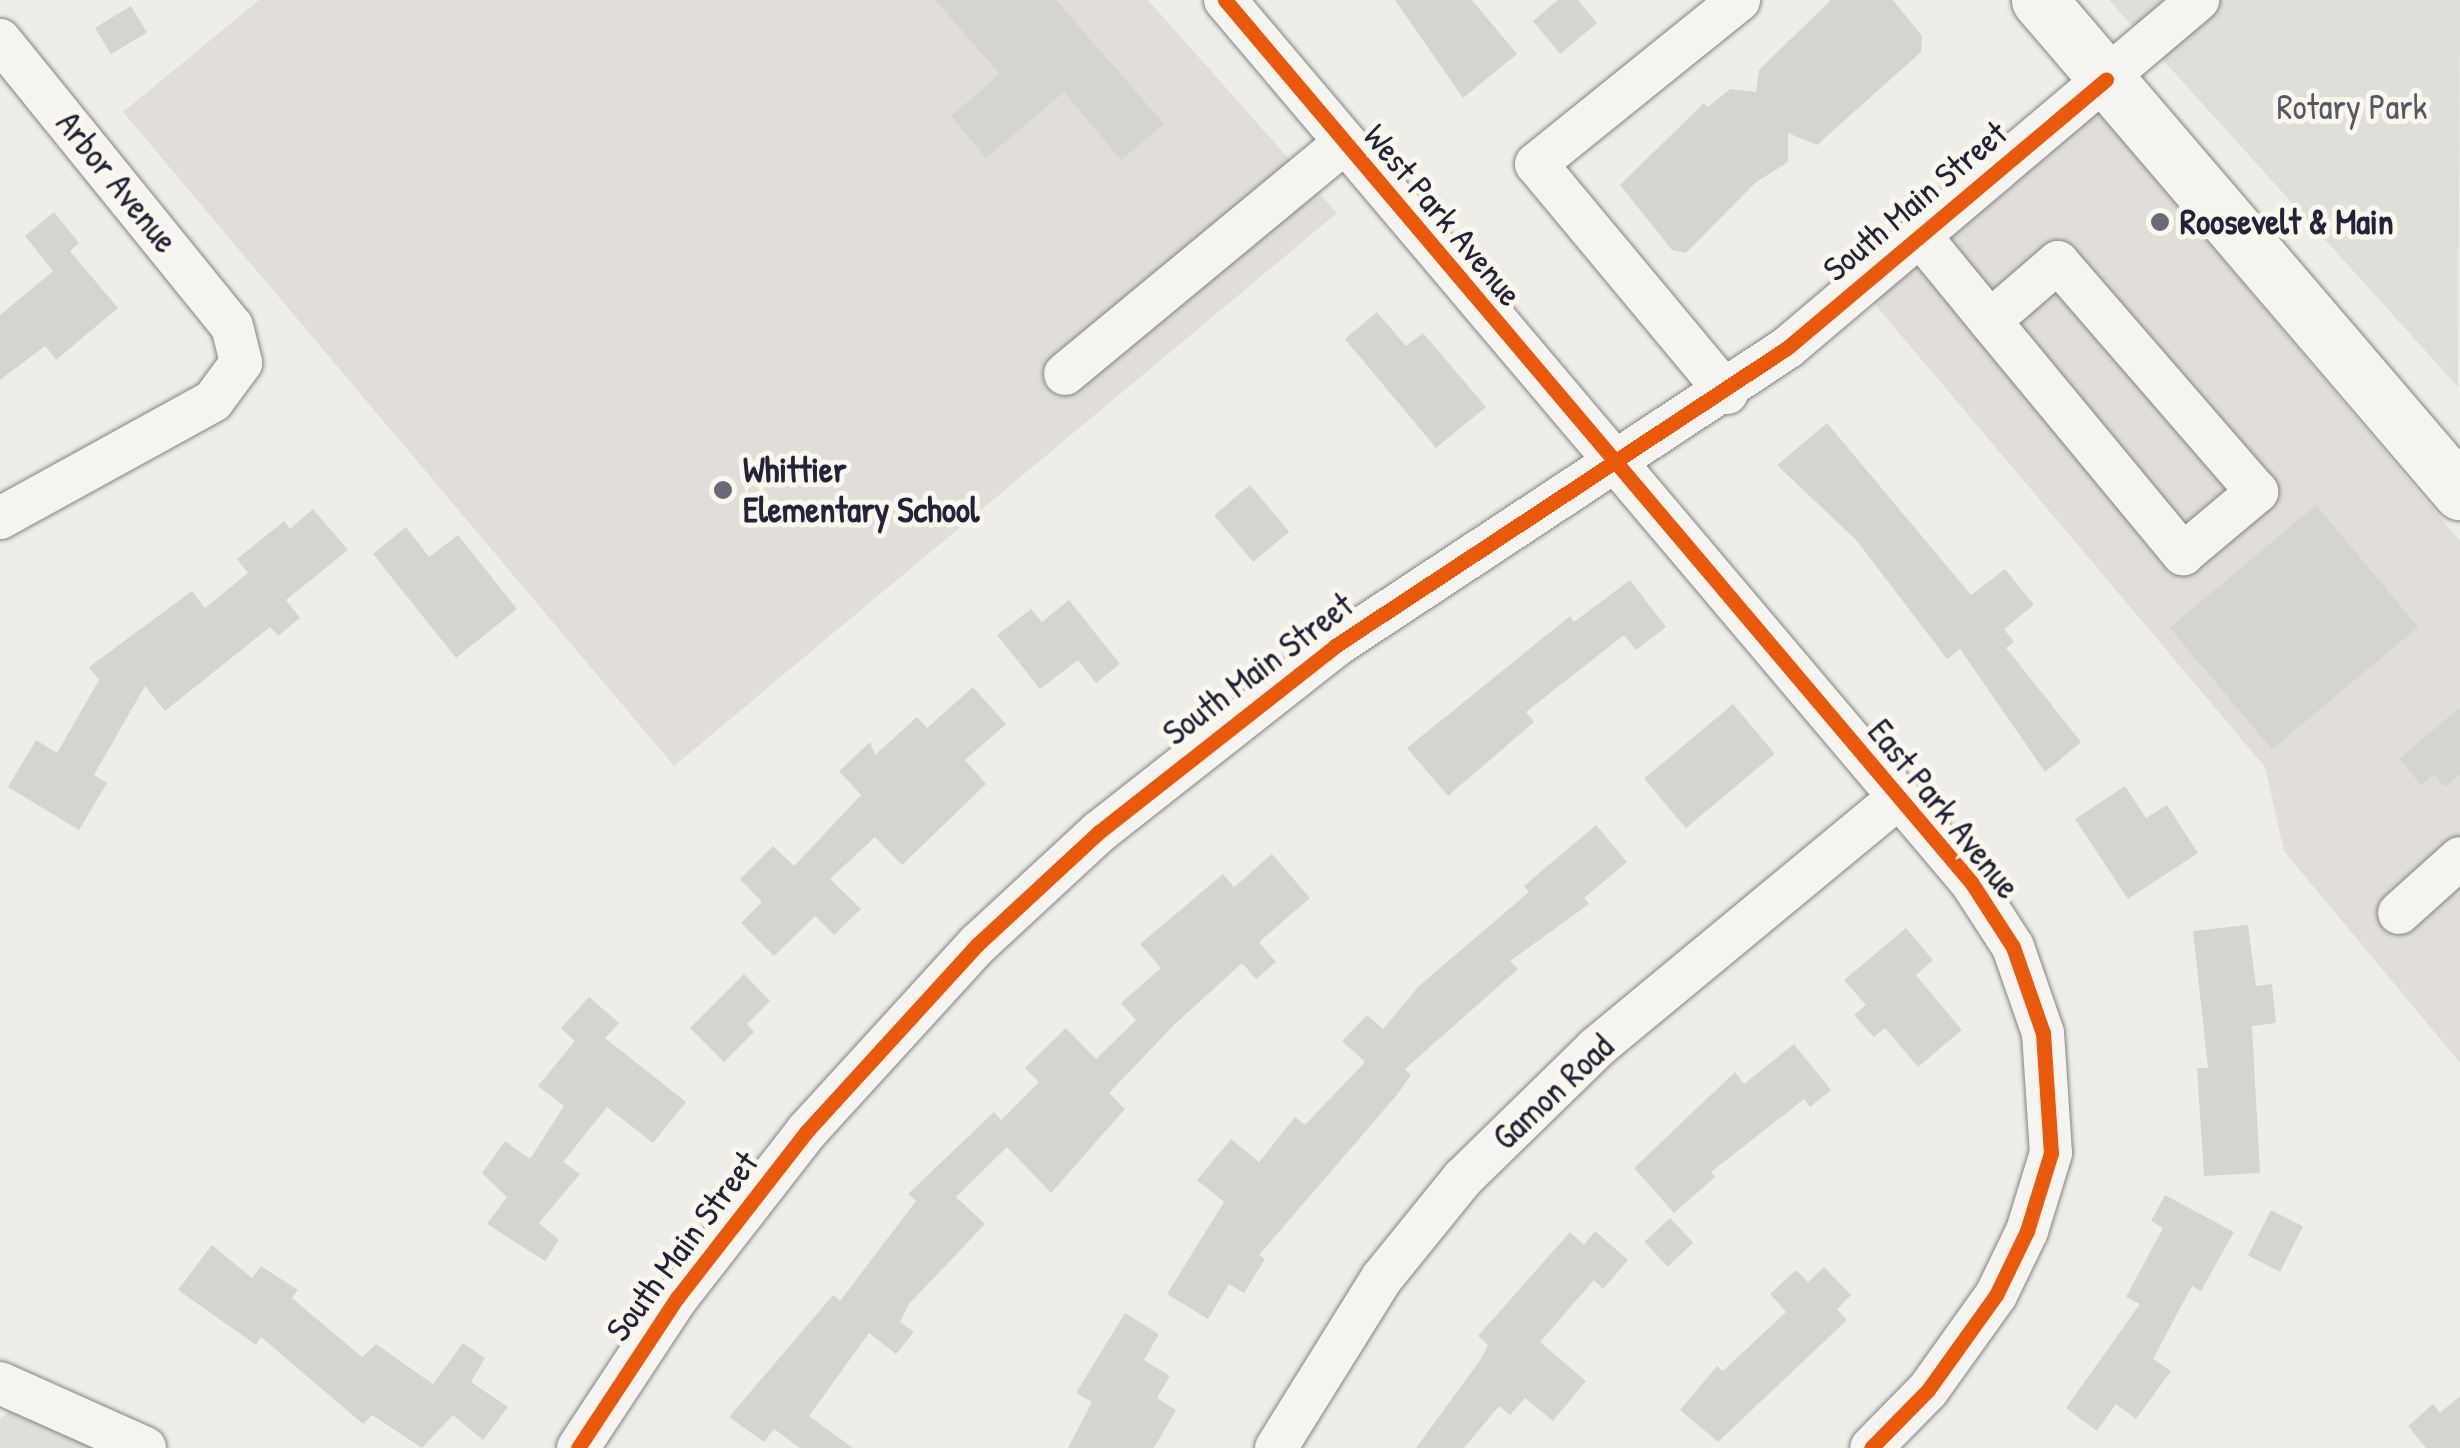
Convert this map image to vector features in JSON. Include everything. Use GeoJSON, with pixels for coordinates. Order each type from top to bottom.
{"type":"FeatureCollection","features":[{"type":"Feature","properties":{"kind":"main road"},"geometry":{"type":"LineString","coordinates":[[2038,0],[2460,492]]}},
{"type":"Feature","properties":{"kind":"street","name":"West Park Avenue"},"geometry":{"type":"LineString","coordinates":[[1226,0],[1614,468]]}},
{"type":"Feature","properties":{"kind":"street"},"geometry":{"type":"LineString","coordinates":[[1727,393],[1536,164],[1739,0]]}},
{"type":"Feature","properties":{"kind":"street","name":"South Main Street"},"geometry":{"type":"LineString","coordinates":[[578,1448],[734,1222],[978,944],[1186,758],[1335,646],[1727,393],[1922,237],[2198,0]]}},
{"type":"Feature","properties":{"kind":"street","name":"Arbor Avenue"},"geometry":{"type":"LineString","coordinates":[[0,40],[232,326],[241,362],[213,401],[0,518]]}},
{"type":"Feature","properties":{"kind":"street"},"geometry":{"type":"LineString","coordinates":[[1065,374],[1344,143]]}},
{"type":"Feature","properties":{"kind":"street"},"geometry":{"type":"LineString","coordinates":[[1922,237],[1990,321],[2183,554],[2257,492],[2058,262],[1990,321]]}},
{"type":"Feature","properties":{"kind":"street","name":"East Park Avenue"},"geometry":{"type":"LineString","coordinates":[[1614,468],[1898,798],[2013,946],[2043,1033],[2050,1153],[2027,1232],[1996,1296],[1928,1390],[1871,1448]]}},
{"type":"Feature","properties":{"kind":"street","name":"Gamon Road"},"geometry":{"type":"LineString","coordinates":[[1276,1448],[1382,1278],[1462,1178],[1596,1048],[1898,798]]}},
{"type":"Feature","properties":{"kind":"street"},"geometry":{"type":"LineString","coordinates":[[2399,913],[2460,858]]}},
{"type":"Feature","properties":{"kind":"street"},"geometry":{"type":"LineString","coordinates":[[0,1383],[145,1448]]}},
{"type":"Feature","properties":{"kind":"shaded area","name":"Whittier Elementary School"},"geometry":{"type":"Polygon","coordinates":[[[259,0],[1148,0],[1337,213],[674,766],[123,112],[259,0]]]}},
{"type":"Feature","properties":{"kind":"shaded area"},"geometry":{"type":"Polygon","coordinates":[[[2071,79],[2460,541],[2460,1063],[2284,851],[2265,767],[1846,270],[2071,79]]]}},
{"type":"Feature","properties":{"kind":"green space","name":"Rotary Park"},"geometry":{"type":"Polygon","coordinates":[[[2109,0],[2460,0],[2458,387],[2144,39],[2109,0]]]}},
{"type":"Feature","properties":{"kind":"green space"},"geometry":{"type":"Polygon","coordinates":[[[11,1410],[96,1448],[0,1448],[0,1419],[11,1410]]]}},
{"type":"Feature","properties":{"kind":"building"},"geometry":{"type":"Polygon","coordinates":[[[935,0],[1056,0],[1164,124],[1121,160],[1064,92],[986,158],[951,116],[1000,74],[935,0]]]}},
{"type":"Feature","properties":{"kind":"building"},"geometry":{"type":"Polygon","coordinates":[[[1395,0],[1472,0],[1517,54],[1463,98],[1395,0]]]}},
{"type":"Feature","properties":{"kind":"building"},"geometry":{"type":"Polygon","coordinates":[[[1558,0],[1578,0],[1597,23],[1560,54],[1533,21],[1558,0]]]}},
{"type":"Feature","properties":{"kind":"building"},"geometry":{"type":"Polygon","coordinates":[[[1831,0],[1893,0],[1922,36],[1921,52],[1817,145],[1788,133],[1788,162],[1755,183],[1686,253],[1672,250],[1620,185],[1704,103],[1708,107],[1730,89],[1756,92],[1759,70],[1831,0]]]}},
{"type":"Feature","properties":{"kind":"building"},"geometry":{"type":"Polygon","coordinates":[[[131,6],[147,33],[111,54],[95,28],[131,6]]]}},
{"type":"Feature","properties":{"kind":"building"},"geometry":{"type":"Polygon","coordinates":[[[54,212],[79,243],[70,251],[118,308],[56,360],[45,346],[0,380],[0,315],[53,271],[25,236],[54,212]]]}},
{"type":"Feature","properties":{"kind":"building"},"geometry":{"type":"Polygon","coordinates":[[[1377,312],[1406,346],[1423,333],[1486,407],[1436,448],[1345,339],[1377,312]]]}},
{"type":"Feature","properties":{"kind":"building"},"geometry":{"type":"Polygon","coordinates":[[[1827,423],[1971,595],[2005,569],[2034,605],[2004,629],[2014,642],[2006,648],[2081,742],[2045,772],[1960,649],[1947,659],[1857,541],[1777,465],[1827,423]]]}},
{"type":"Feature","properties":{"kind":"building"},"geometry":{"type":"Polygon","coordinates":[[[1250,485],[1289,532],[1253,562],[1214,515],[1250,485]]]}},
{"type":"Feature","properties":{"kind":"building"},"geometry":{"type":"Polygon","coordinates":[[[2316,505],[2418,627],[2272,750],[2170,628],[2316,505]]]}},
{"type":"Feature","properties":{"kind":"building"},"geometry":{"type":"Polygon","coordinates":[[[313,509],[348,550],[286,600],[300,618],[278,636],[270,627],[165,711],[145,686],[94,775],[107,783],[79,830],[8,787],[36,740],[57,753],[99,680],[89,667],[192,591],[205,608],[248,573],[237,559],[284,521],[290,529],[313,509]]]}},
{"type":"Feature","properties":{"kind":"building"},"geometry":{"type":"Polygon","coordinates":[[[406,527],[429,557],[458,535],[517,609],[456,658],[373,554],[406,527]]]}},
{"type":"Feature","properties":{"kind":"building"},"geometry":{"type":"Polygon","coordinates":[[[1630,580],[1666,627],[1636,650],[1624,635],[1526,712],[1534,722],[1448,796],[1407,748],[1570,616],[1574,622],[1630,580]]]}},
{"type":"Feature","properties":{"kind":"building"},"geometry":{"type":"Polygon","coordinates":[[[1069,600],[1120,664],[1096,683],[1078,660],[1040,689],[997,635],[1031,609],[1042,622],[1069,600]]]}},
{"type":"Feature","properties":{"kind":"building"},"geometry":{"type":"Polygon","coordinates":[[[973,687],[1006,724],[965,760],[986,784],[902,865],[875,837],[830,879],[861,909],[834,935],[815,916],[774,956],[741,923],[762,902],[740,879],[773,846],[794,866],[861,795],[839,771],[870,742],[875,755],[917,717],[927,728],[973,687]]]}},
{"type":"Feature","properties":{"kind":"building"},"geometry":{"type":"Polygon","coordinates":[[[1733,704],[1775,754],[1686,828],[1644,779],[1733,704]]]}},
{"type":"Feature","properties":{"kind":"building"},"geometry":{"type":"Polygon","coordinates":[[[2460,707],[2460,774],[2445,787],[2434,774],[2421,785],[2399,759],[2460,707]]]}},
{"type":"Feature","properties":{"kind":"building"},"geometry":{"type":"Polygon","coordinates":[[[2125,786],[2146,818],[2167,805],[2198,853],[2128,899],[2075,819],[2125,786]]]}},
{"type":"Feature","properties":{"kind":"building"},"geometry":{"type":"Polygon","coordinates":[[[1596,825],[1627,862],[1584,898],[1589,904],[1510,961],[1518,969],[1405,1069],[1411,1075],[1396,1096],[1259,1255],[1265,1259],[1244,1293],[1229,1284],[1208,1319],[1167,1294],[1224,1202],[1197,1180],[1231,1139],[1259,1162],[1295,1117],[1305,1125],[1365,1062],[1342,1041],[1367,1015],[1383,1029],[1419,986],[1529,892],[1524,886],[1596,825]]]}},
{"type":"Feature","properties":{"kind":"building"},"geometry":{"type":"Polygon","coordinates":[[[1272,854],[1310,898],[1259,942],[1276,962],[1256,979],[1242,963],[1174,1025],[1109,1093],[1125,1109],[1051,1193],[1007,1147],[956,1197],[985,1224],[909,1304],[900,1322],[914,1332],[896,1354],[869,1333],[809,1416],[853,1448],[800,1448],[774,1429],[764,1442],[729,1417],[833,1295],[840,1301],[916,1201],[908,1194],[994,1112],[1001,1120],[1039,1082],[1025,1068],[1066,1028],[1096,1059],[1136,1020],[1121,1003],[1161,968],[1140,944],[1223,874],[1234,887],[1272,854]]]}},
{"type":"Feature","properties":{"kind":"building"},"geometry":{"type":"Polygon","coordinates":[[[2248,925],[2256,986],[2272,984],[2276,1023],[2252,1026],[2260,1173],[2204,1176],[2197,1068],[2208,1068],[2193,931],[2248,925]]]}},
{"type":"Feature","properties":{"kind":"building"},"geometry":{"type":"Polygon","coordinates":[[[1906,928],[1933,960],[1916,975],[1962,1030],[1918,1067],[1885,1028],[1874,1037],[1854,1015],[1866,1005],[1844,980],[1906,928]]]}},
{"type":"Feature","properties":{"kind":"building"},"geometry":{"type":"Polygon","coordinates":[[[744,974],[770,1001],[747,1024],[754,1032],[724,1062],[690,1028],[744,974]]]}},
{"type":"Feature","properties":{"kind":"building"},"geometry":{"type":"Polygon","coordinates":[[[589,997],[619,1023],[605,1038],[686,1102],[653,1143],[607,1107],[563,1162],[580,1174],[539,1223],[559,1240],[545,1261],[487,1224],[507,1197],[482,1173],[505,1141],[530,1159],[564,1106],[538,1086],[575,1041],[561,1028],[589,997]]]}},
{"type":"Feature","properties":{"kind":"building"},"geometry":{"type":"Polygon","coordinates":[[[1794,1044],[1831,1090],[1810,1107],[1804,1099],[1711,1172],[1715,1177],[1674,1213],[1634,1168],[1735,1072],[1744,1084],[1794,1044]]]}},
{"type":"Feature","properties":{"kind":"building"},"geometry":{"type":"Polygon","coordinates":[[[2165,1195],[2234,1232],[2201,1291],[2192,1286],[2153,1359],[2171,1371],[2136,1419],[2116,1404],[2097,1431],[2066,1408],[2140,1304],[2126,1297],[2163,1228],[2151,1221],[2165,1195]]]}},
{"type":"Feature","properties":{"kind":"building"},"geometry":{"type":"Polygon","coordinates":[[[2271,1210],[2303,1226],[2280,1272],[2248,1255],[2271,1210]]]}},
{"type":"Feature","properties":{"kind":"building"},"geometry":{"type":"Polygon","coordinates":[[[1670,1218],[1693,1243],[1668,1267],[1644,1242],[1670,1218]]]}},
{"type":"Feature","properties":{"kind":"building"},"geometry":{"type":"Polygon","coordinates":[[[1595,1231],[1628,1260],[1603,1289],[1594,1280],[1540,1342],[1586,1381],[1553,1421],[1525,1398],[1510,1415],[1499,1406],[1464,1448],[1416,1448],[1481,1359],[1488,1345],[1478,1336],[1570,1232],[1584,1245],[1595,1231]]]}},
{"type":"Feature","properties":{"kind":"building"},"geometry":{"type":"Polygon","coordinates":[[[212,1245],[252,1278],[261,1266],[298,1290],[292,1298],[362,1357],[376,1344],[433,1384],[463,1343],[485,1358],[471,1382],[508,1407],[483,1440],[453,1415],[422,1448],[372,1415],[363,1424],[261,1337],[256,1345],[178,1290],[212,1245]]]}},
{"type":"Feature","properties":{"kind":"building"},"geometry":{"type":"Polygon","coordinates":[[[1824,1267],[1851,1295],[1837,1309],[1847,1320],[1718,1442],[1680,1410],[1717,1366],[1723,1371],[1786,1312],[1770,1294],[1796,1270],[1808,1282],[1824,1267]]]}},
{"type":"Feature","properties":{"kind":"building"},"geometry":{"type":"Polygon","coordinates":[[[1125,1313],[1159,1334],[1144,1360],[1170,1376],[1157,1398],[1176,1410],[1154,1448],[1068,1448],[1092,1402],[1076,1393],[1125,1313]]]}},
{"type":"Feature","properties":{"kind":"building"},"geometry":{"type":"Polygon","coordinates":[[[2460,1396],[2460,1448],[2426,1448],[2408,1426],[2433,1404],[2440,1413],[2460,1396]]]}},
{"type":"Feature","properties":{"kind":"cycle path"},"geometry":{"type":"LineString","coordinates":[[1225,0],[1971,882],[2013,947],[2043,1033],[2051,1153],[2027,1231],[1996,1295],[1928,1390],[1871,1448]]}},
{"type":"Feature","properties":{"kind":"cycle path"},"geometry":{"type":"LineString","coordinates":[[578,1448],[677,1298],[807,1131],[978,944],[1099,832],[1335,646],[1787,348],[2106,79]]}},
{"type":"Feature","properties":{"kind":"place","name":"Roosevelt & Main"},"geometry":{"type":"Point","coordinates":[2160,222]}},
{"type":"Feature","properties":{"kind":"place","name":"Whittier Elementary School"},"geometry":{"type":"Point","coordinates":[723,490]}}]}
